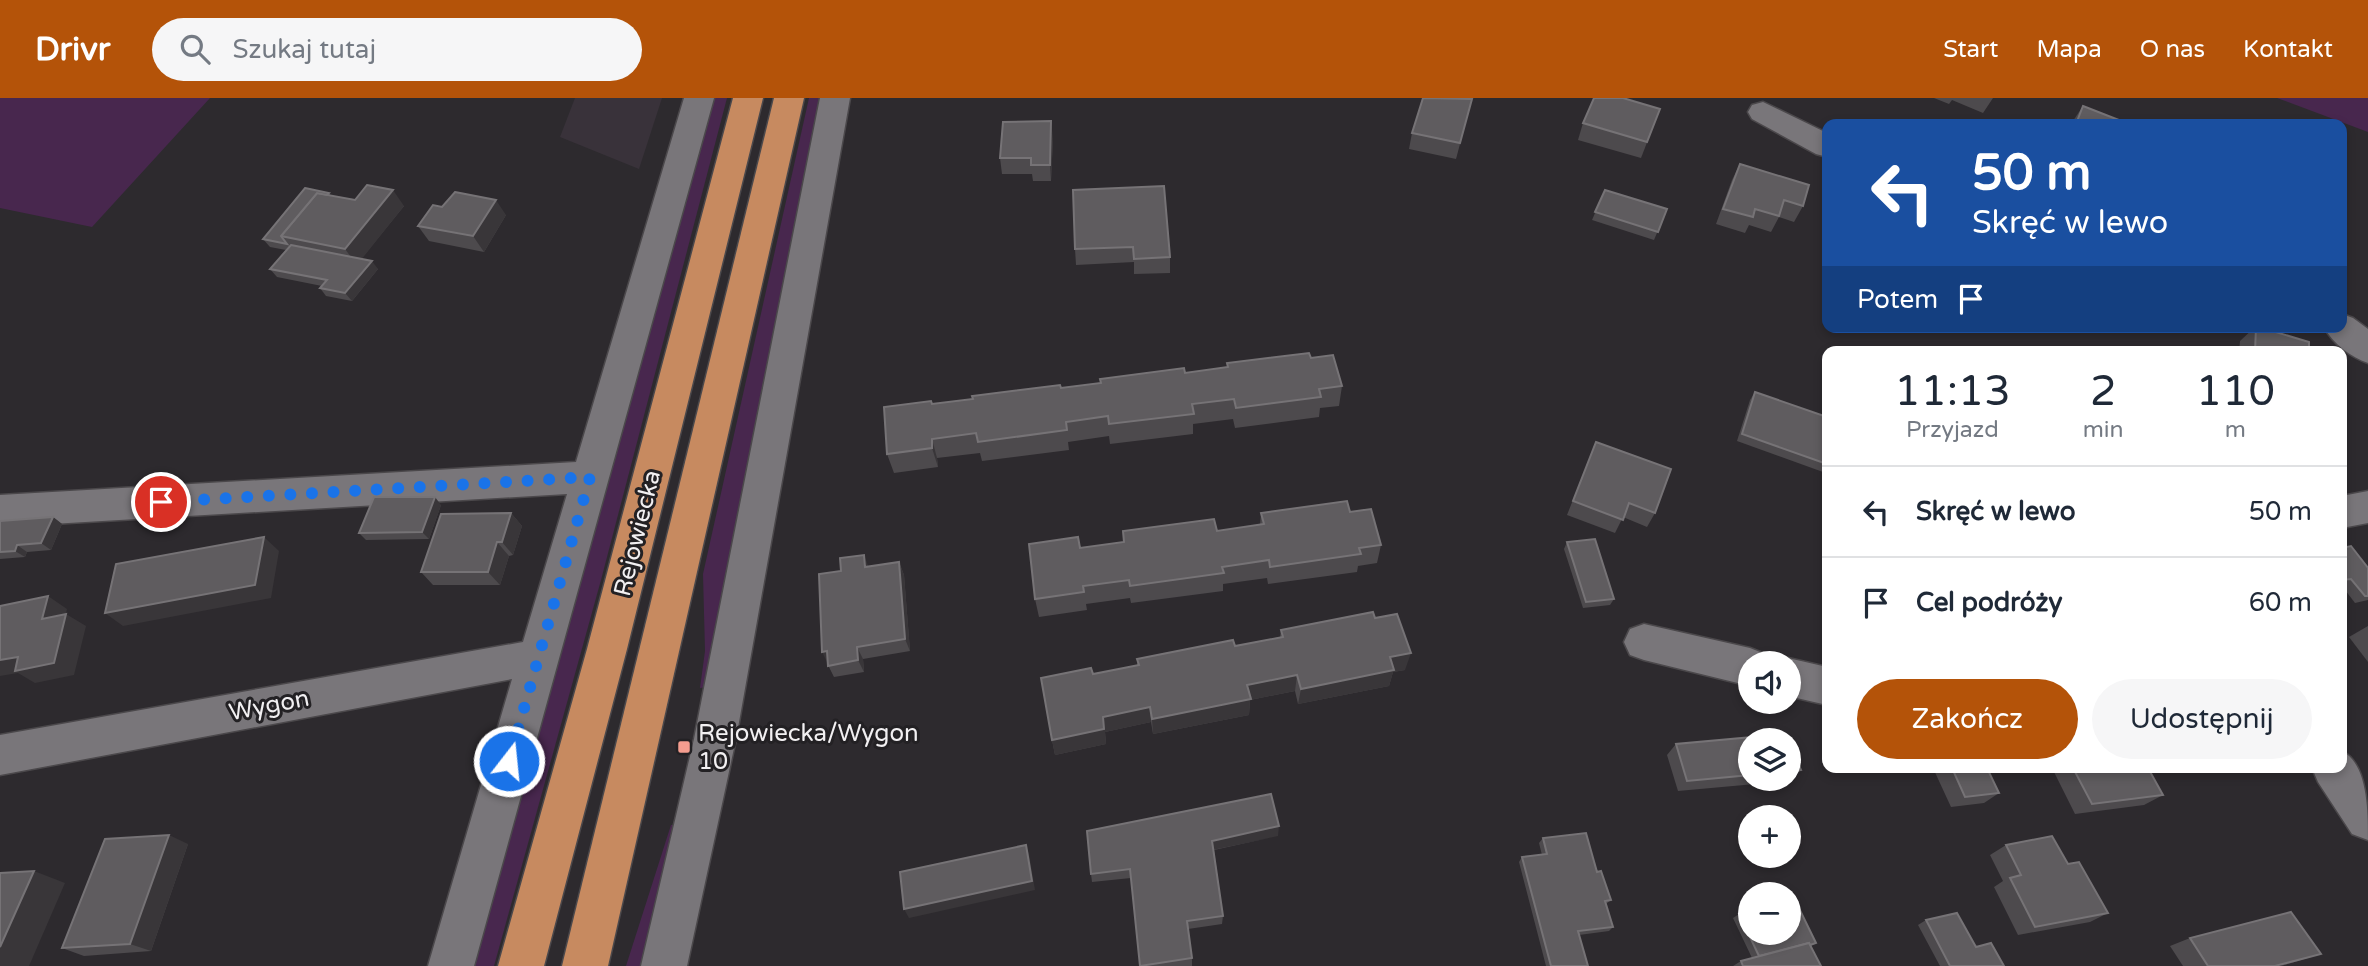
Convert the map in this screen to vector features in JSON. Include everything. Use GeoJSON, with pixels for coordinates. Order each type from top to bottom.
{"type":"FeatureCollection","features":[{"type":"Feature","properties":{"kind":"highway","name":"Rejowiecka"},"geometry":{"type":"LineString","coordinates":[[521,966],[607,649],[748,98]]}},
{"type":"Feature","properties":{"kind":"highway","name":"Rejowiecka"},"geometry":{"type":"LineString","coordinates":[[585,966],[789,98]]}},
{"type":"Feature","properties":{"kind":"street"},"geometry":{"type":"LineString","coordinates":[[450,966],[699,98]]}},
{"type":"Feature","properties":{"kind":"street"},"geometry":{"type":"LineString","coordinates":[[664,966],[715,739],[835,98]]}},
{"type":"Feature","properties":{"kind":"street"},"geometry":{"type":"LineString","coordinates":[[1763,112],[1822,143]]}},
{"type":"Feature","properties":{"kind":"street"},"geometry":{"type":"LineString","coordinates":[[2347,332],[2368,349]]}},
{"type":"Feature","properties":{"kind":"street"},"geometry":{"type":"LineString","coordinates":[[0,511],[590,477]]}},
{"type":"Feature","properties":{"kind":"street"},"geometry":{"type":"LineString","coordinates":[[2347,511],[2368,507]]}},
{"type":"Feature","properties":{"kind":"street"},"geometry":{"type":"LineString","coordinates":[[1644,642],[1738,664]]}},
{"type":"Feature","properties":{"kind":"street","name":"Wygon"},"geometry":{"type":"LineString","coordinates":[[0,755],[507,661],[539,659]]}},
{"type":"Feature","properties":{"kind":"street"},"geometry":{"type":"LineString","coordinates":[[1801,680],[1822,685]]}},
{"type":"Feature","properties":{"kind":"street"},"geometry":{"type":"LineString","coordinates":[[2336,773],[2368,819]]}},
{"type":"Feature","properties":{"kind":"shaded area"},"geometry":{"type":"Polygon","coordinates":[[[0,98],[210,98],[92,227],[0,208],[0,98]]]}},
{"type":"Feature","properties":{"kind":"shaded area"},"geometry":{"type":"Polygon","coordinates":[[[575,98],[662,98],[639,169],[560,137],[575,98]]]}},
{"type":"Feature","properties":{"kind":"shaded area"},"geometry":{"type":"Polygon","coordinates":[[[710,98],[727,98],[601,580],[494,966],[469,966],[710,98]]]}},
{"type":"Feature","properties":{"kind":"shaded area"},"geometry":{"type":"Polygon","coordinates":[[[809,98],[828,98],[708,687],[700,688],[705,651],[703,574],[809,98]]]}},
{"type":"Feature","properties":{"kind":"shaded area"},"geometry":{"type":"Polygon","coordinates":[[[2277,98],[2368,98],[2368,132],[2347,124],[2347,119],[2333,119],[2277,98]]]}},
{"type":"Feature","properties":{"kind":"shaded area"},"geometry":{"type":"Polygon","coordinates":[[[671,825],[680,825],[647,966],[626,966],[671,825]]]}},
{"type":"Feature","properties":{"kind":"building"},"geometry":{"type":"Polygon","coordinates":[[[1423,98],[1472,99],[1460,143],[1412,133],[1423,98]]]}},
{"type":"Feature","properties":{"kind":"building"},"geometry":{"type":"Polygon","coordinates":[[[1594,98],[1623,98],[1660,109],[1647,142],[1583,123],[1594,98]]]}},
{"type":"Feature","properties":{"kind":"building"},"geometry":{"type":"Polygon","coordinates":[[[2083,106],[2116,119],[2078,119],[2083,106]]]}},
{"type":"Feature","properties":{"kind":"building"},"geometry":{"type":"Polygon","coordinates":[[[1051,121],[1050,165],[1031,165],[1031,158],[1000,158],[1003,122],[1051,121]]]}},
{"type":"Feature","properties":{"kind":"building"},"geometry":{"type":"Polygon","coordinates":[[[1740,164],[1809,185],[1803,206],[1784,200],[1779,216],[1755,209],[1753,217],[1723,209],[1740,164]]]}},
{"type":"Feature","properties":{"kind":"building"},"geometry":{"type":"Polygon","coordinates":[[[367,185],[393,190],[345,249],[281,236],[317,193],[355,200],[367,185]]]}},
{"type":"Feature","properties":{"kind":"building"},"geometry":{"type":"Polygon","coordinates":[[[1164,186],[1170,257],[1134,259],[1133,247],[1075,249],[1073,190],[1164,186]]]}},
{"type":"Feature","properties":{"kind":"building"},"geometry":{"type":"Polygon","coordinates":[[[305,188],[329,193],[317,193],[281,236],[287,244],[263,239],[305,188]]]}},
{"type":"Feature","properties":{"kind":"building"},"geometry":{"type":"Polygon","coordinates":[[[1605,190],[1667,209],[1658,232],[1595,212],[1605,190]]]}},
{"type":"Feature","properties":{"kind":"building"},"geometry":{"type":"Polygon","coordinates":[[[455,192],[496,200],[473,236],[418,226],[433,205],[442,207],[455,192]]]}},
{"type":"Feature","properties":{"kind":"building"},"geometry":{"type":"Polygon","coordinates":[[[291,245],[372,261],[345,293],[320,288],[327,280],[270,269],[291,245]]]}},
{"type":"Feature","properties":{"kind":"building"},"geometry":{"type":"Polygon","coordinates":[[[2256,333],[2279,333],[2309,342],[2309,346],[2255,346],[2256,333]]]}},
{"type":"Feature","properties":{"kind":"building"},"geometry":{"type":"Polygon","coordinates":[[[1309,353],[1311,358],[1333,355],[1342,386],[1319,389],[1321,397],[1236,408],[1234,399],[1192,404],[1194,414],[1109,424],[1108,416],[1066,422],[1067,430],[978,442],[976,433],[932,439],[932,448],[887,454],[884,407],[973,399],[972,396],[1060,385],[1061,388],[1101,383],[1100,379],[1184,368],[1185,373],[1228,367],[1227,363],[1309,353]]]}},
{"type":"Feature","properties":{"kind":"building"},"geometry":{"type":"Polygon","coordinates":[[[1755,392],[1822,415],[1822,462],[1742,434],[1755,392]]]}},
{"type":"Feature","properties":{"kind":"building"},"geometry":{"type":"Polygon","coordinates":[[[1596,442],[1671,469],[1655,513],[1629,503],[1623,520],[1573,501],[1596,442]]]}},
{"type":"Feature","properties":{"kind":"building"},"geometry":{"type":"Polygon","coordinates":[[[374,497],[435,497],[422,532],[359,533],[374,497]]]}},
{"type":"Feature","properties":{"kind":"building"},"geometry":{"type":"Polygon","coordinates":[[[1347,501],[1350,512],[1371,509],[1381,545],[1359,548],[1361,554],[1270,567],[1269,560],[1222,567],[1224,573],[1130,586],[1129,580],[1083,586],[1084,592],[1035,599],[1029,544],[1078,537],[1080,548],[1124,542],[1123,531],[1214,519],[1217,531],[1264,524],[1261,513],[1347,501]]]}},
{"type":"Feature","properties":{"kind":"building"},"geometry":{"type":"Polygon","coordinates":[[[511,513],[502,542],[497,542],[488,572],[421,572],[441,514],[511,513]]]}},
{"type":"Feature","properties":{"kind":"building"},"geometry":{"type":"Polygon","coordinates":[[[53,517],[41,543],[17,545],[15,551],[0,552],[0,521],[53,517]]]}},
{"type":"Feature","properties":{"kind":"building"},"geometry":{"type":"Polygon","coordinates":[[[264,537],[255,585],[105,613],[116,564],[264,537]]]}},
{"type":"Feature","properties":{"kind":"building"},"geometry":{"type":"Polygon","coordinates":[[[1595,539],[1614,599],[1586,602],[1567,542],[1595,539]]]}},
{"type":"Feature","properties":{"kind":"building"},"geometry":{"type":"Polygon","coordinates":[[[2351,546],[2368,568],[2368,596],[2365,596],[2351,579],[2347,579],[2347,547],[2351,546]]]}},
{"type":"Feature","properties":{"kind":"building"},"geometry":{"type":"Polygon","coordinates":[[[864,555],[865,567],[899,562],[905,639],[857,647],[858,660],[828,666],[827,651],[822,652],[819,574],[841,571],[840,558],[864,555]]]}},
{"type":"Feature","properties":{"kind":"building"},"geometry":{"type":"Polygon","coordinates":[[[48,596],[42,619],[66,614],[54,663],[15,671],[18,657],[0,660],[0,606],[48,596]]]}},
{"type":"Feature","properties":{"kind":"building"},"geometry":{"type":"Polygon","coordinates":[[[1373,612],[1375,618],[1397,614],[1411,653],[1390,657],[1394,670],[1301,689],[1297,675],[1247,685],[1251,699],[1152,719],[1150,707],[1103,717],[1104,729],[1052,740],[1041,678],[1091,668],[1093,674],[1139,665],[1137,659],[1233,640],[1235,646],[1283,637],[1281,630],[1373,612]]]}},
{"type":"Feature","properties":{"kind":"building"},"geometry":{"type":"Polygon","coordinates":[[[1738,738],[1738,776],[1687,781],[1676,744],[1738,738]]]}},
{"type":"Feature","properties":{"kind":"building"},"geometry":{"type":"Polygon","coordinates":[[[1954,773],[1989,773],[1999,793],[1965,797],[1954,773]]]}},
{"type":"Feature","properties":{"kind":"building"},"geometry":{"type":"Polygon","coordinates":[[[2076,773],[2151,773],[2163,795],[2092,804],[2076,773]]]}},
{"type":"Feature","properties":{"kind":"building"},"geometry":{"type":"Polygon","coordinates":[[[1271,794],[1279,826],[1212,841],[1223,916],[1187,921],[1192,958],[1140,966],[1130,869],[1091,874],[1087,831],[1271,794]]]}},
{"type":"Feature","properties":{"kind":"building"},"geometry":{"type":"Polygon","coordinates":[[[1586,833],[1597,872],[1601,871],[1611,900],[1605,901],[1613,927],[1578,931],[1588,966],[1551,966],[1522,857],[1547,854],[1543,838],[1586,833]]]}},
{"type":"Feature","properties":{"kind":"building"},"geometry":{"type":"Polygon","coordinates":[[[169,835],[130,944],[62,948],[105,839],[169,835]]]}},
{"type":"Feature","properties":{"kind":"building"},"geometry":{"type":"Polygon","coordinates":[[[2052,836],[2068,864],[2079,862],[2108,913],[2035,927],[2010,878],[2021,875],[2006,845],[2052,836]]]}},
{"type":"Feature","properties":{"kind":"building"},"geometry":{"type":"Polygon","coordinates":[[[1026,845],[1032,881],[904,909],[900,872],[1026,845]]]}},
{"type":"Feature","properties":{"kind":"building"},"geometry":{"type":"Polygon","coordinates":[[[34,871],[0,947],[0,873],[34,871]]]}},
{"type":"Feature","properties":{"kind":"building"},"geometry":{"type":"Polygon","coordinates":[[[1801,912],[1816,943],[1759,956],[1754,945],[1801,945],[1801,912]]]}},
{"type":"Feature","properties":{"kind":"building"},"geometry":{"type":"Polygon","coordinates":[[[2291,912],[2321,954],[2275,966],[2208,966],[2190,938],[2291,912]]]}},
{"type":"Feature","properties":{"kind":"building"},"geometry":{"type":"Polygon","coordinates":[[[1957,913],[1976,947],[1991,943],[2004,966],[1950,966],[1926,920],[1957,913]]]}},
{"type":"Feature","properties":{"kind":"building"},"geometry":{"type":"Polygon","coordinates":[[[1809,943],[1821,966],[1743,966],[1741,961],[1809,943]]]}},
{"type":"Feature","properties":{"kind":"place","name":"Rejowiecka/Wygon 10"},"geometry":{"type":"Point","coordinates":[684,747]}},
{"type":"Feature","properties":{"kind":"route"},"geometry":{"type":"LineString","coordinates":[[161,502],[590,477],[509,761]]}}]}
